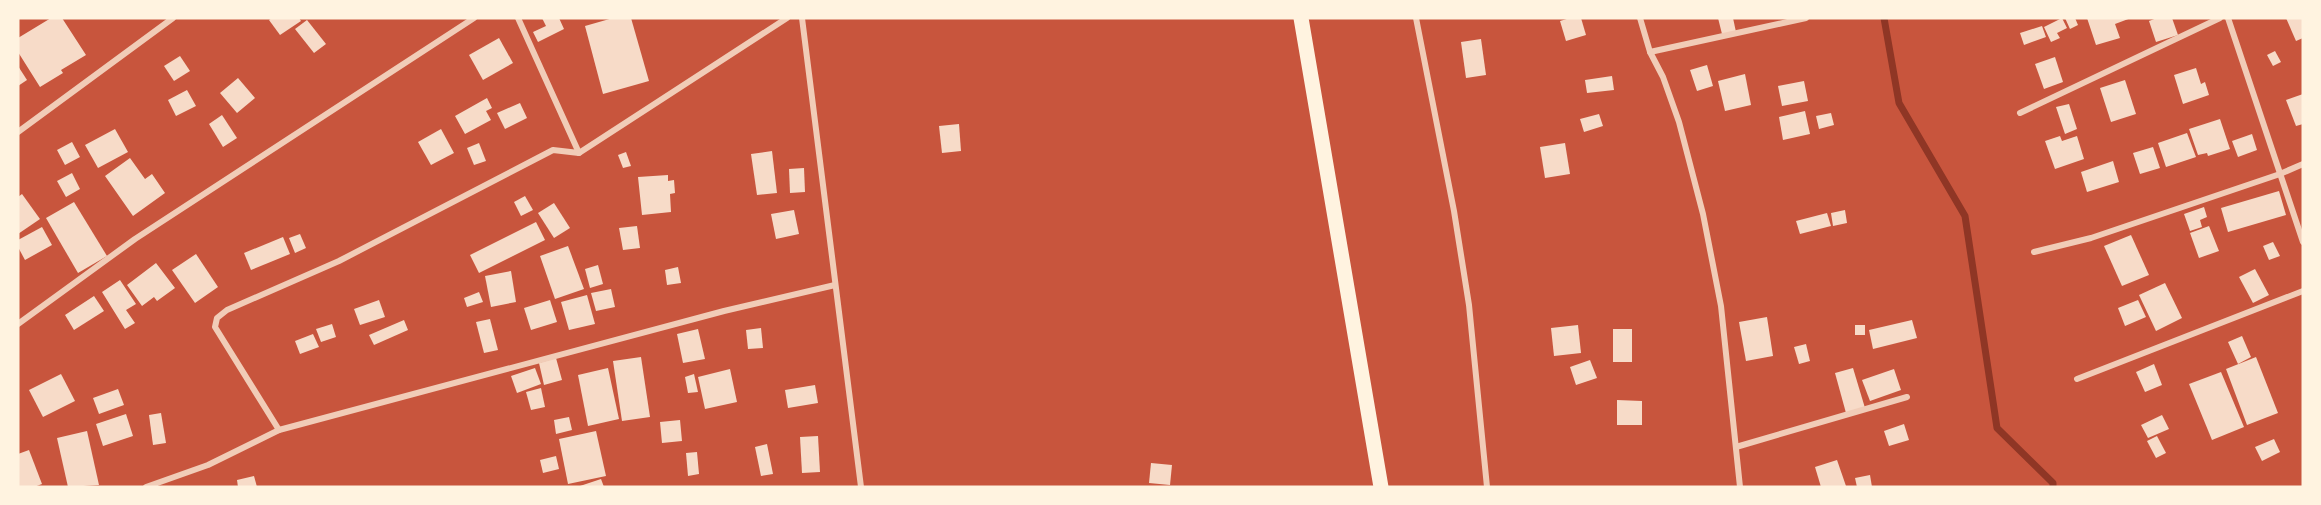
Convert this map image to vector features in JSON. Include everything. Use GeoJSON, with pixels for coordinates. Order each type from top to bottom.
{"type":"FeatureCollection","features":[{"type":"Feature","properties":{"kind":"main road"},"geometry":{"type":"LineString","coordinates":[[1301,18],[1382,487]]}},
{"type":"Feature","properties":{"kind":"street"},"geometry":{"type":"LineString","coordinates":[[18,132],[173,18]]}},
{"type":"Feature","properties":{"kind":"street"},"geometry":{"type":"LineString","coordinates":[[18,324],[135,239],[474,18]]}},
{"type":"Feature","properties":{"kind":"street"},"geometry":{"type":"LineString","coordinates":[[518,18],[579,153]]}},
{"type":"Feature","properties":{"kind":"street"},"geometry":{"type":"LineString","coordinates":[[279,430],[216,327],[217,318],[227,310],[339,261],[553,150],[579,153],[787,18]]}},
{"type":"Feature","properties":{"kind":"street"},"geometry":{"type":"LineString","coordinates":[[802,18],[861,487]]}},
{"type":"Feature","properties":{"kind":"street"},"geometry":{"type":"LineString","coordinates":[[1416,18],[1454,211],[1469,305],[1487,487]]}},
{"type":"Feature","properties":{"kind":"street"},"geometry":{"type":"LineString","coordinates":[[1640,18],[1650,52],[1663,77],[1679,122],[1704,214],[1721,306],[1740,487]]}},
{"type":"Feature","properties":{"kind":"street"},"geometry":{"type":"LineString","coordinates":[[1650,52],[1806,18]]}},
{"type":"Feature","properties":{"kind":"street"},"geometry":{"type":"LineString","coordinates":[[2020,113],[2220,18]]}},
{"type":"Feature","properties":{"kind":"street"},"geometry":{"type":"LineString","coordinates":[[2228,18],[2303,242]]}},
{"type":"Feature","properties":{"kind":"street"},"geometry":{"type":"LineString","coordinates":[[2034,252],[2091,238],[2280,174],[2303,164]]}},
{"type":"Feature","properties":{"kind":"street"},"geometry":{"type":"LineString","coordinates":[[146,487],[208,465],[279,430],[723,312],[835,285]]}},
{"type":"Feature","properties":{"kind":"street"},"geometry":{"type":"LineString","coordinates":[[2078,379],[2303,291]]}},
{"type":"Feature","properties":{"kind":"street"},"geometry":{"type":"LineString","coordinates":[[1736,447],[1907,397]]}},
{"type":"Feature","properties":{"kind":"building"},"geometry":{"type":"Polygon","coordinates":[[[51,18],[62,18],[86,55],[61,70],[63,73],[40,87],[18,52],[18,38],[51,18]]]}},
{"type":"Feature","properties":{"kind":"building"},"geometry":{"type":"Polygon","coordinates":[[[299,18],[301,21],[280,35],[269,20],[299,18]]]}},
{"type":"Feature","properties":{"kind":"building"},"geometry":{"type":"Polygon","coordinates":[[[542,18],[559,18],[564,29],[538,42],[533,32],[546,26],[542,18]]]}},
{"type":"Feature","properties":{"kind":"building"},"geometry":{"type":"Polygon","coordinates":[[[613,18],[631,18],[649,81],[603,94],[585,26],[613,18]]]}},
{"type":"Feature","properties":{"kind":"building"},"geometry":{"type":"Polygon","coordinates":[[[1581,18],[1586,35],[1566,41],[1560,21],[1581,18]]]}},
{"type":"Feature","properties":{"kind":"building"},"geometry":{"type":"Polygon","coordinates":[[[1718,18],[1733,18],[1736,32],[1722,34],[1718,18]]]}},
{"type":"Feature","properties":{"kind":"building"},"geometry":{"type":"Polygon","coordinates":[[[2062,18],[2067,28],[2057,33],[2060,38],[2051,42],[2044,27],[2062,18]]]}},
{"type":"Feature","properties":{"kind":"building"},"geometry":{"type":"Polygon","coordinates":[[[2065,18],[2075,18],[2078,25],[2070,29],[2065,18]]]}},
{"type":"Feature","properties":{"kind":"building"},"geometry":{"type":"Polygon","coordinates":[[[2087,18],[2131,18],[2115,24],[2120,38],[2096,45],[2087,18]]]}},
{"type":"Feature","properties":{"kind":"building"},"geometry":{"type":"Polygon","coordinates":[[[2157,18],[2172,18],[2178,35],[2156,42],[2149,21],[2157,18]]]}},
{"type":"Feature","properties":{"kind":"building"},"geometry":{"type":"Polygon","coordinates":[[[2286,18],[2303,18],[2303,38],[2296,41],[2286,18]]]}},
{"type":"Feature","properties":{"kind":"building"},"geometry":{"type":"Polygon","coordinates":[[[307,20],[326,44],[314,53],[295,29],[307,20]]]}},
{"type":"Feature","properties":{"kind":"building"},"geometry":{"type":"Polygon","coordinates":[[[2042,26],[2046,37],[2024,45],[2020,33],[2042,26]]]}},
{"type":"Feature","properties":{"kind":"building"},"geometry":{"type":"Polygon","coordinates":[[[499,38],[513,63],[483,80],[469,55],[499,38]]]}},
{"type":"Feature","properties":{"kind":"building"},"geometry":{"type":"Polygon","coordinates":[[[1481,39],[1486,75],[1466,78],[1461,42],[1481,39]]]}},
{"type":"Feature","properties":{"kind":"building"},"geometry":{"type":"Polygon","coordinates":[[[2275,51],[2281,62],[2273,66],[2267,55],[2275,51]]]}},
{"type":"Feature","properties":{"kind":"building"},"geometry":{"type":"Polygon","coordinates":[[[180,56],[190,71],[174,81],[164,66],[180,56]]]}},
{"type":"Feature","properties":{"kind":"building"},"geometry":{"type":"Polygon","coordinates":[[[2055,57],[2063,82],[2044,89],[2035,64],[2055,57]]]}},
{"type":"Feature","properties":{"kind":"building"},"geometry":{"type":"Polygon","coordinates":[[[1707,65],[1713,86],[1697,91],[1690,70],[1707,65]]]}},
{"type":"Feature","properties":{"kind":"building"},"geometry":{"type":"Polygon","coordinates":[[[18,66],[27,80],[18,86],[18,66]]]}},
{"type":"Feature","properties":{"kind":"building"},"geometry":{"type":"Polygon","coordinates":[[[2196,68],[2201,84],[2205,82],[2209,95],[2183,104],[2174,75],[2196,68]]]}},
{"type":"Feature","properties":{"kind":"building"},"geometry":{"type":"Polygon","coordinates":[[[1745,74],[1751,105],[1725,111],[1718,81],[1745,74]]]}},
{"type":"Feature","properties":{"kind":"building"},"geometry":{"type":"Polygon","coordinates":[[[1612,76],[1614,90],[1587,93],[1585,80],[1612,76]]]}},
{"type":"Feature","properties":{"kind":"building"},"geometry":{"type":"Polygon","coordinates":[[[238,78],[255,98],[237,113],[220,93],[238,78]]]}},
{"type":"Feature","properties":{"kind":"building"},"geometry":{"type":"Polygon","coordinates":[[[2125,80],[2136,114],[2111,122],[2100,88],[2125,80]]]}},
{"type":"Feature","properties":{"kind":"building"},"geometry":{"type":"Polygon","coordinates":[[[1804,81],[1808,101],[1782,106],[1778,86],[1804,81]]]}},
{"type":"Feature","properties":{"kind":"building"},"geometry":{"type":"Polygon","coordinates":[[[187,90],[196,106],[176,116],[168,100],[187,90]]]}},
{"type":"Feature","properties":{"kind":"building"},"geometry":{"type":"Polygon","coordinates":[[[2303,94],[2303,124],[2296,126],[2286,100],[2303,94]]]}},
{"type":"Feature","properties":{"kind":"building"},"geometry":{"type":"Polygon","coordinates":[[[487,98],[492,108],[486,111],[491,120],[465,134],[455,116],[487,98]]]}},
{"type":"Feature","properties":{"kind":"building"},"geometry":{"type":"Polygon","coordinates":[[[520,103],[527,118],[505,129],[497,113],[520,103]]]}},
{"type":"Feature","properties":{"kind":"building"},"geometry":{"type":"Polygon","coordinates":[[[2069,104],[2077,129],[2065,134],[2056,107],[2069,104]]]}},
{"type":"Feature","properties":{"kind":"building"},"geometry":{"type":"Polygon","coordinates":[[[1805,111],[1810,134],[1783,140],[1779,117],[1805,111]]]}},
{"type":"Feature","properties":{"kind":"building"},"geometry":{"type":"Polygon","coordinates":[[[1831,113],[1834,125],[1819,129],[1816,116],[1831,113]]]}},
{"type":"Feature","properties":{"kind":"building"},"geometry":{"type":"Polygon","coordinates":[[[1599,114],[1603,126],[1584,132],[1580,119],[1599,114]]]}},
{"type":"Feature","properties":{"kind":"building"},"geometry":{"type":"Polygon","coordinates":[[[222,115],[237,138],[223,147],[209,124],[222,115]]]}},
{"type":"Feature","properties":{"kind":"building"},"geometry":{"type":"Polygon","coordinates":[[[2220,119],[2230,149],[2208,156],[2207,153],[2198,155],[2189,129],[2220,119]]]}},
{"type":"Feature","properties":{"kind":"building"},"geometry":{"type":"Polygon","coordinates":[[[959,124],[961,151],[942,153],[939,126],[959,124]]]}},
{"type":"Feature","properties":{"kind":"building"},"geometry":{"type":"Polygon","coordinates":[[[115,129],[128,152],[98,168],[85,145],[115,129]]]}},
{"type":"Feature","properties":{"kind":"building"},"geometry":{"type":"Polygon","coordinates":[[[441,129],[454,153],[431,165],[418,142],[441,129]]]}},
{"type":"Feature","properties":{"kind":"building"},"geometry":{"type":"Polygon","coordinates":[[[2187,133],[2196,157],[2166,167],[2158,143],[2187,133]]]}},
{"type":"Feature","properties":{"kind":"building"},"geometry":{"type":"Polygon","coordinates":[[[2252,134],[2257,150],[2238,157],[2232,141],[2252,134]]]}},
{"type":"Feature","properties":{"kind":"building"},"geometry":{"type":"Polygon","coordinates":[[[2060,136],[2062,141],[2077,136],[2084,159],[2055,169],[2045,141],[2060,136]]]}},
{"type":"Feature","properties":{"kind":"building"},"geometry":{"type":"Polygon","coordinates":[[[72,142],[80,157],[65,165],[57,150],[72,142]]]}},
{"type":"Feature","properties":{"kind":"building"},"geometry":{"type":"Polygon","coordinates":[[[479,143],[486,161],[474,165],[467,148],[479,143]]]}},
{"type":"Feature","properties":{"kind":"building"},"geometry":{"type":"Polygon","coordinates":[[[1565,143],[1570,174],[1545,178],[1540,147],[1565,143]]]}},
{"type":"Feature","properties":{"kind":"building"},"geometry":{"type":"Polygon","coordinates":[[[2153,147],[2160,168],[2140,174],[2133,153],[2153,147]]]}},
{"type":"Feature","properties":{"kind":"building"},"geometry":{"type":"Polygon","coordinates":[[[772,151],[777,193],[757,195],[751,154],[772,151]]]}},
{"type":"Feature","properties":{"kind":"building"},"geometry":{"type":"Polygon","coordinates":[[[626,152],[631,166],[623,168],[618,155],[626,152]]]}},
{"type":"Feature","properties":{"kind":"building"},"geometry":{"type":"Polygon","coordinates":[[[130,158],[145,179],[152,174],[165,193],[133,216],[105,176],[130,158]]]}},
{"type":"Feature","properties":{"kind":"building"},"geometry":{"type":"Polygon","coordinates":[[[2113,161],[2119,182],[2087,192],[2081,172],[2113,161]]]}},
{"type":"Feature","properties":{"kind":"building"},"geometry":{"type":"Polygon","coordinates":[[[804,168],[805,192],[790,193],[789,169],[804,168]]]}},
{"type":"Feature","properties":{"kind":"building"},"geometry":{"type":"Polygon","coordinates":[[[72,173],[80,189],[66,197],[57,181],[72,173]]]}},
{"type":"Feature","properties":{"kind":"building"},"geometry":{"type":"Polygon","coordinates":[[[668,175],[668,181],[674,180],[675,193],[670,194],[671,212],[642,215],[638,177],[668,175]]]}},
{"type":"Feature","properties":{"kind":"building"},"geometry":{"type":"Polygon","coordinates":[[[2279,191],[2286,215],[2228,232],[2221,208],[2279,191]]]}},
{"type":"Feature","properties":{"kind":"building"},"geometry":{"type":"Polygon","coordinates":[[[22,194],[40,219],[18,234],[18,197],[22,194]]]}},
{"type":"Feature","properties":{"kind":"building"},"geometry":{"type":"Polygon","coordinates":[[[525,196],[533,210],[521,216],[514,202],[525,196]]]}},
{"type":"Feature","properties":{"kind":"building"},"geometry":{"type":"Polygon","coordinates":[[[74,202],[107,256],[78,273],[46,218],[74,202]]]}},
{"type":"Feature","properties":{"kind":"building"},"geometry":{"type":"Polygon","coordinates":[[[554,203],[570,228],[554,238],[538,213],[554,203]]]}},
{"type":"Feature","properties":{"kind":"building"},"geometry":{"type":"Polygon","coordinates":[[[2204,207],[2207,217],[2200,220],[2202,227],[2190,231],[2184,214],[2204,207]]]}},
{"type":"Feature","properties":{"kind":"building"},"geometry":{"type":"Polygon","coordinates":[[[794,210],[799,234],[776,239],[771,214],[794,210]]]}},
{"type":"Feature","properties":{"kind":"building"},"geometry":{"type":"Polygon","coordinates":[[[1845,210],[1847,223],[1833,226],[1831,213],[1845,210]]]}},
{"type":"Feature","properties":{"kind":"building"},"geometry":{"type":"Polygon","coordinates":[[[1827,213],[1831,226],[1800,234],[1796,221],[1827,213]]]}},
{"type":"Feature","properties":{"kind":"building"},"geometry":{"type":"Polygon","coordinates":[[[536,222],[545,240],[479,273],[470,255],[536,222]]]}},
{"type":"Feature","properties":{"kind":"building"},"geometry":{"type":"Polygon","coordinates":[[[637,226],[640,248],[623,250],[619,228],[637,226]]]}},
{"type":"Feature","properties":{"kind":"building"},"geometry":{"type":"Polygon","coordinates":[[[2209,226],[2219,251],[2199,258],[2190,233],[2209,226]]]}},
{"type":"Feature","properties":{"kind":"building"},"geometry":{"type":"Polygon","coordinates":[[[42,227],[52,245],[25,260],[18,247],[18,240],[42,227]]]}},
{"type":"Feature","properties":{"kind":"building"},"geometry":{"type":"Polygon","coordinates":[[[300,234],[306,248],[295,253],[289,238],[300,234]]]}},
{"type":"Feature","properties":{"kind":"building"},"geometry":{"type":"Polygon","coordinates":[[[2131,235],[2149,275],[2122,286],[2104,246],[2131,235]]]}},
{"type":"Feature","properties":{"kind":"building"},"geometry":{"type":"Polygon","coordinates":[[[283,237],[290,254],[251,270],[244,253],[283,237]]]}},
{"type":"Feature","properties":{"kind":"building"},"geometry":{"type":"Polygon","coordinates":[[[2273,242],[2280,256],[2269,260],[2263,246],[2273,242]]]}},
{"type":"Feature","properties":{"kind":"building"},"geometry":{"type":"Polygon","coordinates":[[[568,246],[584,289],[555,299],[540,256],[568,246]]]}},
{"type":"Feature","properties":{"kind":"building"},"geometry":{"type":"Polygon","coordinates":[[[196,254],[218,287],[195,303],[172,270],[196,254]]]}},
{"type":"Feature","properties":{"kind":"building"},"geometry":{"type":"Polygon","coordinates":[[[156,263],[175,288],[157,301],[154,297],[142,306],[127,285],[156,263]]]}},
{"type":"Feature","properties":{"kind":"building"},"geometry":{"type":"Polygon","coordinates":[[[598,265],[603,284],[590,288],[585,269],[598,265]]]}},
{"type":"Feature","properties":{"kind":"building"},"geometry":{"type":"Polygon","coordinates":[[[678,267],[681,283],[667,285],[665,270],[678,267]]]}},
{"type":"Feature","properties":{"kind":"building"},"geometry":{"type":"Polygon","coordinates":[[[2255,269],[2269,295],[2253,303],[2239,277],[2255,269]]]}},
{"type":"Feature","properties":{"kind":"building"},"geometry":{"type":"Polygon","coordinates":[[[511,271],[516,302],[491,307],[485,276],[511,271]]]}},
{"type":"Feature","properties":{"kind":"building"},"geometry":{"type":"Polygon","coordinates":[[[120,280],[136,304],[126,310],[135,323],[125,329],[102,292],[120,280]]]}},
{"type":"Feature","properties":{"kind":"building"},"geometry":{"type":"Polygon","coordinates":[[[2165,283],[2182,318],[2156,331],[2139,295],[2165,283]]]}},
{"type":"Feature","properties":{"kind":"building"},"geometry":{"type":"Polygon","coordinates":[[[611,289],[615,307],[596,311],[591,293],[611,289]]]}},
{"type":"Feature","properties":{"kind":"building"},"geometry":{"type":"Polygon","coordinates":[[[479,292],[483,302],[467,307],[464,298],[479,292]]]}},
{"type":"Feature","properties":{"kind":"building"},"geometry":{"type":"Polygon","coordinates":[[[587,295],[595,324],[569,330],[561,302],[587,295]]]}},
{"type":"Feature","properties":{"kind":"building"},"geometry":{"type":"Polygon","coordinates":[[[94,296],[104,311],[74,330],[65,315],[94,296]]]}},
{"type":"Feature","properties":{"kind":"building"},"geometry":{"type":"Polygon","coordinates":[[[379,300],[385,317],[360,325],[354,309],[379,300]]]}},
{"type":"Feature","properties":{"kind":"building"},"geometry":{"type":"Polygon","coordinates":[[[550,300],[557,322],[531,330],[524,308],[550,300]]]}},
{"type":"Feature","properties":{"kind":"building"},"geometry":{"type":"Polygon","coordinates":[[[2138,300],[2146,317],[2125,326],[2118,308],[2138,300]]]}},
{"type":"Feature","properties":{"kind":"building"},"geometry":{"type":"Polygon","coordinates":[[[1767,317],[1773,356],[1746,361],[1739,322],[1767,317]]]}},
{"type":"Feature","properties":{"kind":"building"},"geometry":{"type":"Polygon","coordinates":[[[490,319],[498,350],[484,353],[476,322],[490,319]]]}},
{"type":"Feature","properties":{"kind":"building"},"geometry":{"type":"Polygon","coordinates":[[[404,320],[408,330],[374,345],[369,335],[404,320]]]}},
{"type":"Feature","properties":{"kind":"building"},"geometry":{"type":"Polygon","coordinates":[[[1912,320],[1917,338],[1873,349],[1869,330],[1912,320]]]}},
{"type":"Feature","properties":{"kind":"building"},"geometry":{"type":"Polygon","coordinates":[[[332,324],[336,337],[321,342],[316,329],[332,324]]]}},
{"type":"Feature","properties":{"kind":"building"},"geometry":{"type":"Polygon","coordinates":[[[1578,325],[1581,353],[1554,356],[1551,328],[1578,325]]]}},
{"type":"Feature","properties":{"kind":"building"},"geometry":{"type":"Polygon","coordinates":[[[1855,325],[1865,325],[1865,335],[1855,335],[1855,325]]]}},
{"type":"Feature","properties":{"kind":"building"},"geometry":{"type":"Polygon","coordinates":[[[761,328],[763,348],[748,349],[746,330],[761,328]]]}},
{"type":"Feature","properties":{"kind":"building"},"geometry":{"type":"Polygon","coordinates":[[[698,329],[705,359],[683,363],[677,334],[698,329]]]}},
{"type":"Feature","properties":{"kind":"building"},"geometry":{"type":"Polygon","coordinates":[[[1613,329],[1632,329],[1632,362],[1613,362],[1613,329]]]}},
{"type":"Feature","properties":{"kind":"building"},"geometry":{"type":"Polygon","coordinates":[[[313,334],[319,347],[300,354],[295,341],[313,334]]]}},
{"type":"Feature","properties":{"kind":"building"},"geometry":{"type":"Polygon","coordinates":[[[2242,336],[2251,357],[2238,364],[2228,342],[2242,336]]]}},
{"type":"Feature","properties":{"kind":"building"},"geometry":{"type":"Polygon","coordinates":[[[1806,344],[1810,361],[1799,364],[1794,347],[1806,344]]]}},
{"type":"Feature","properties":{"kind":"building"},"geometry":{"type":"Polygon","coordinates":[[[641,357],[650,417],[622,421],[613,361],[641,357]]]}},
{"type":"Feature","properties":{"kind":"building"},"geometry":{"type":"Polygon","coordinates":[[[2256,357],[2278,413],[2247,425],[2226,369],[2256,357]]]}},
{"type":"Feature","properties":{"kind":"building"},"geometry":{"type":"Polygon","coordinates":[[[556,358],[562,380],[544,385],[539,363],[556,358]]]}},
{"type":"Feature","properties":{"kind":"building"},"geometry":{"type":"Polygon","coordinates":[[[1590,360],[1597,378],[1576,385],[1570,367],[1590,360]]]}},
{"type":"Feature","properties":{"kind":"building"},"geometry":{"type":"Polygon","coordinates":[[[2154,364],[2162,385],[2145,392],[2136,372],[2154,364]]]}},
{"type":"Feature","properties":{"kind":"building"},"geometry":{"type":"Polygon","coordinates":[[[535,368],[541,384],[517,393],[511,376],[535,368]]]}},
{"type":"Feature","properties":{"kind":"building"},"geometry":{"type":"Polygon","coordinates":[[[608,368],[619,419],[588,426],[578,375],[608,368]]]}},
{"type":"Feature","properties":{"kind":"building"},"geometry":{"type":"Polygon","coordinates":[[[1853,368],[1865,408],[1846,413],[1835,373],[1853,368]]]}},
{"type":"Feature","properties":{"kind":"building"},"geometry":{"type":"Polygon","coordinates":[[[730,369],[737,402],[705,409],[698,377],[730,369]]]}},
{"type":"Feature","properties":{"kind":"building"},"geometry":{"type":"Polygon","coordinates":[[[1894,369],[1901,390],[1870,401],[1862,380],[1894,369]]]}},
{"type":"Feature","properties":{"kind":"building"},"geometry":{"type":"Polygon","coordinates":[[[2221,372],[2244,427],[2212,440],[2189,384],[2221,372]]]}},
{"type":"Feature","properties":{"kind":"building"},"geometry":{"type":"Polygon","coordinates":[[[61,374],[75,401],[43,417],[29,390],[61,374]]]}},
{"type":"Feature","properties":{"kind":"building"},"geometry":{"type":"Polygon","coordinates":[[[694,374],[698,392],[688,393],[685,377],[694,374]]]}},
{"type":"Feature","properties":{"kind":"building"},"geometry":{"type":"Polygon","coordinates":[[[815,385],[818,403],[788,408],[785,390],[815,385]]]}},
{"type":"Feature","properties":{"kind":"building"},"geometry":{"type":"Polygon","coordinates":[[[541,388],[545,407],[531,410],[526,392],[541,388]]]}},
{"type":"Feature","properties":{"kind":"building"},"geometry":{"type":"Polygon","coordinates":[[[118,389],[124,405],[99,414],[93,398],[118,389]]]}},
{"type":"Feature","properties":{"kind":"building"},"geometry":{"type":"Polygon","coordinates":[[[1617,400],[1642,401],[1642,425],[1617,425],[1617,400]]]}},
{"type":"Feature","properties":{"kind":"building"},"geometry":{"type":"Polygon","coordinates":[[[161,413],[166,443],[153,445],[149,415],[161,413]]]}},
{"type":"Feature","properties":{"kind":"building"},"geometry":{"type":"Polygon","coordinates":[[[126,414],[133,436],[103,446],[96,424],[126,414]]]}},
{"type":"Feature","properties":{"kind":"building"},"geometry":{"type":"Polygon","coordinates":[[[2162,415],[2169,429],[2148,438],[2141,425],[2162,415]]]}},
{"type":"Feature","properties":{"kind":"building"},"geometry":{"type":"Polygon","coordinates":[[[569,417],[572,430],[556,434],[554,420],[569,417]]]}},
{"type":"Feature","properties":{"kind":"building"},"geometry":{"type":"Polygon","coordinates":[[[680,420],[682,441],[662,443],[660,422],[680,420]]]}},
{"type":"Feature","properties":{"kind":"building"},"geometry":{"type":"Polygon","coordinates":[[[1904,424],[1909,440],[1889,446],[1884,431],[1904,424]]]}},
{"type":"Feature","properties":{"kind":"building"},"geometry":{"type":"Polygon","coordinates":[[[87,431],[99,485],[68,487],[57,438],[87,431]]]}},
{"type":"Feature","properties":{"kind":"building"},"geometry":{"type":"Polygon","coordinates":[[[596,431],[606,476],[568,484],[559,439],[596,431]]]}},
{"type":"Feature","properties":{"kind":"building"},"geometry":{"type":"Polygon","coordinates":[[[818,436],[820,472],[802,473],[800,437],[818,436]]]}},
{"type":"Feature","properties":{"kind":"building"},"geometry":{"type":"Polygon","coordinates":[[[2157,436],[2166,453],[2156,458],[2147,441],[2157,436]]]}},
{"type":"Feature","properties":{"kind":"building"},"geometry":{"type":"Polygon","coordinates":[[[2274,439],[2280,452],[2262,461],[2255,447],[2274,439]]]}},
{"type":"Feature","properties":{"kind":"building"},"geometry":{"type":"Polygon","coordinates":[[[767,444],[773,474],[761,476],[755,447],[767,444]]]}},
{"type":"Feature","properties":{"kind":"building"},"geometry":{"type":"Polygon","coordinates":[[[29,450],[42,484],[34,487],[18,487],[18,454],[29,450]]]}},
{"type":"Feature","properties":{"kind":"building"},"geometry":{"type":"Polygon","coordinates":[[[697,452],[699,474],[688,476],[686,453],[697,452]]]}},
{"type":"Feature","properties":{"kind":"building"},"geometry":{"type":"Polygon","coordinates":[[[556,456],[559,469],[543,473],[540,460],[556,456]]]}},
{"type":"Feature","properties":{"kind":"building"},"geometry":{"type":"Polygon","coordinates":[[[1837,460],[1846,486],[1821,487],[1815,467],[1837,460]]]}},
{"type":"Feature","properties":{"kind":"building"},"geometry":{"type":"Polygon","coordinates":[[[1151,463],[1172,465],[1170,485],[1149,483],[1151,463]]]}},
{"type":"Feature","properties":{"kind":"building"},"geometry":{"type":"Polygon","coordinates":[[[1870,475],[1872,487],[1857,487],[1855,478],[1870,475]]]}},
{"type":"Feature","properties":{"kind":"building"},"geometry":{"type":"Polygon","coordinates":[[[254,476],[257,487],[238,487],[237,480],[254,476]]]}},
{"type":"Feature","properties":{"kind":"building"},"geometry":{"type":"Polygon","coordinates":[[[601,479],[604,487],[577,487],[601,479]]]}},
{"type":"Feature","properties":{"kind":"waterway"},"geometry":{"type":"LineString","coordinates":[[1884,18],[1899,103],[1965,216],[1997,428],[2053,483],[2053,487]]}}]}
